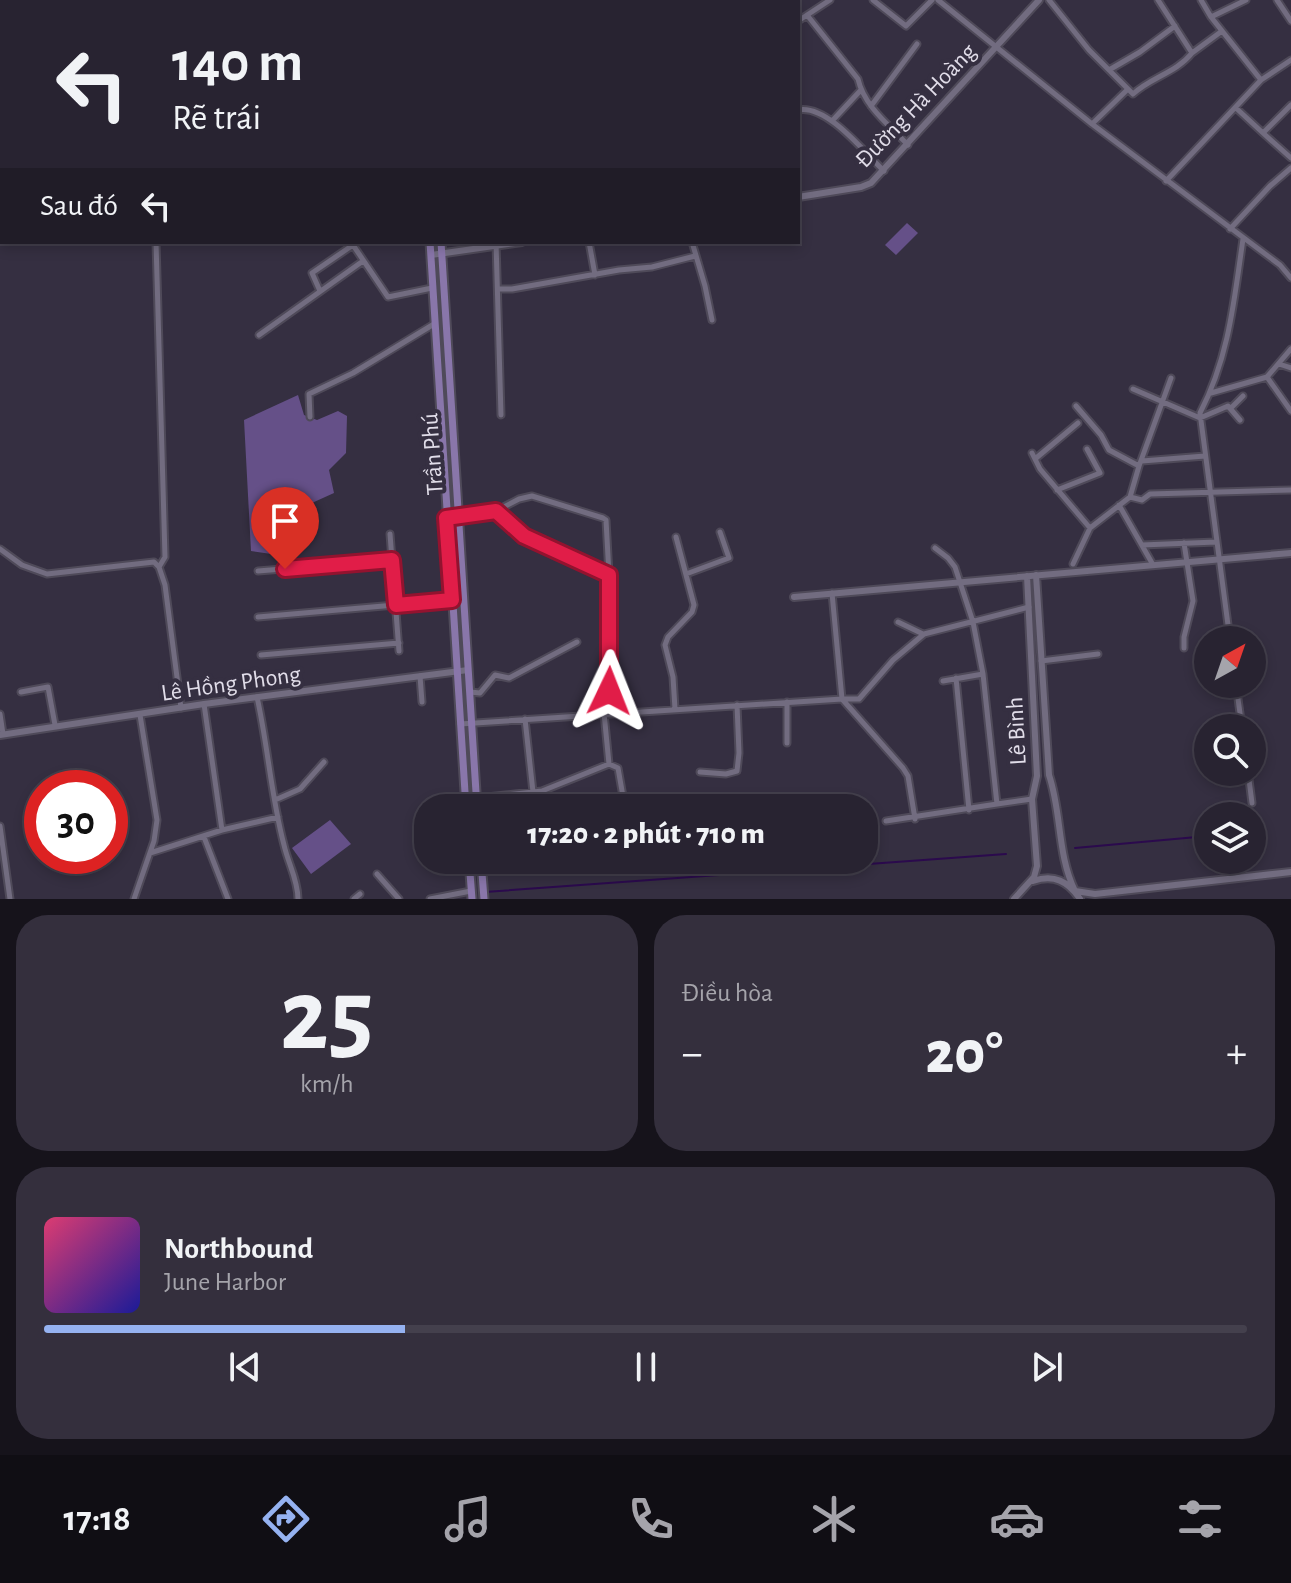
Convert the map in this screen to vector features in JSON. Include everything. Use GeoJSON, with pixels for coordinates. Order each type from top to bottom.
{"type":"FeatureCollection","features":[{"type":"Feature","properties":{"kind":"main road","name":"Trần Phú"},"geometry":{"type":"LineString","coordinates":[[430,244],[465,794]]}},
{"type":"Feature","properties":{"kind":"main road","name":"Trần Phú"},"geometry":{"type":"LineString","coordinates":[[441,244],[477,794]]}},
{"type":"Feature","properties":{"kind":"main road"},"geometry":{"type":"LineString","coordinates":[[470,874],[472,895]]}},
{"type":"Feature","properties":{"kind":"main road"},"geometry":{"type":"LineString","coordinates":[[482,874],[484,899]]}},
{"type":"Feature","properties":{"kind":"street"},"geometry":{"type":"LineString","coordinates":[[800,20],[830,0]]}},
{"type":"Feature","properties":{"kind":"street"},"geometry":{"type":"LineString","coordinates":[[873,0],[906,26],[935,0],[1166,181],[1280,265],[1291,278]]}},
{"type":"Feature","properties":{"kind":"street","name":"Đường Hà Hoàng"},"geometry":{"type":"LineString","coordinates":[[800,197],[871,183],[1039,0]]}},
{"type":"Feature","properties":{"kind":"street"},"geometry":{"type":"LineString","coordinates":[[1049,0],[1089,50],[1133,94],[1143,85],[1184,63],[1192,53],[1222,31]]}},
{"type":"Feature","properties":{"kind":"street"},"geometry":{"type":"LineString","coordinates":[[1158,0],[1192,53]]}},
{"type":"Feature","properties":{"kind":"street"},"geometry":{"type":"LineString","coordinates":[[1201,0],[1261,80]]}},
{"type":"Feature","properties":{"kind":"street"},"geometry":{"type":"LineString","coordinates":[[1211,17],[1246,0]]}},
{"type":"Feature","properties":{"kind":"street"},"geometry":{"type":"LineString","coordinates":[[1277,0],[1291,21]]}},
{"type":"Feature","properties":{"kind":"street"},"geometry":{"type":"LineString","coordinates":[[807,15],[858,79],[860,91],[871,106],[908,145]]}},
{"type":"Feature","properties":{"kind":"street"},"geometry":{"type":"LineString","coordinates":[[1109,70],[1175,26]]}},
{"type":"Feature","properties":{"kind":"street"},"geometry":{"type":"LineString","coordinates":[[871,106],[917,44]]}},
{"type":"Feature","properties":{"kind":"street"},"geometry":{"type":"LineString","coordinates":[[1166,181],[1261,80],[1291,60]]}},
{"type":"Feature","properties":{"kind":"street"},"geometry":{"type":"LineString","coordinates":[[1092,124],[1128,89]]}},
{"type":"Feature","properties":{"kind":"street"},"geometry":{"type":"LineString","coordinates":[[832,121],[860,91]]}},
{"type":"Feature","properties":{"kind":"street"},"geometry":{"type":"LineString","coordinates":[[1263,133],[1291,105]]}},
{"type":"Feature","properties":{"kind":"street"},"geometry":{"type":"LineString","coordinates":[[800,107],[832,121],[884,171]]}},
{"type":"Feature","properties":{"kind":"street"},"geometry":{"type":"LineString","coordinates":[[1236,108],[1291,158]]}},
{"type":"Feature","properties":{"kind":"street"},"geometry":{"type":"LineString","coordinates":[[1230,229],[1291,168]]}},
{"type":"Feature","properties":{"kind":"street"},"geometry":{"type":"LineString","coordinates":[[1228,626],[1200,413],[1215,384],[1230,329],[1243,239]]}},
{"type":"Feature","properties":{"kind":"street"},"geometry":{"type":"LineString","coordinates":[[156,244],[165,557],[159,567]]}},
{"type":"Feature","properties":{"kind":"street"},"geometry":{"type":"LineString","coordinates":[[431,255],[497,244],[501,415]]}},
{"type":"Feature","properties":{"kind":"street"},"geometry":{"type":"LineString","coordinates":[[589,244],[595,275]]}},
{"type":"Feature","properties":{"kind":"street"},"geometry":{"type":"LineString","coordinates":[[692,244],[712,320]]}},
{"type":"Feature","properties":{"kind":"street"},"geometry":{"type":"LineString","coordinates":[[320,291],[312,275],[314,270],[353,245],[388,297],[432,288]]}},
{"type":"Feature","properties":{"kind":"street"},"geometry":{"type":"LineString","coordinates":[[499,289],[652,267],[695,256]]}},
{"type":"Feature","properties":{"kind":"street"},"geometry":{"type":"LineString","coordinates":[[259,335],[363,261]]}},
{"type":"Feature","properties":{"kind":"street"},"geometry":{"type":"LineString","coordinates":[[310,417],[309,394],[353,373],[434,324]]}},
{"type":"Feature","properties":{"kind":"street"},"geometry":{"type":"LineString","coordinates":[[1210,393],[1267,377],[1291,349]]}},
{"type":"Feature","properties":{"kind":"street"},"geometry":{"type":"LineString","coordinates":[[1279,364],[1291,368]]}},
{"type":"Feature","properties":{"kind":"street"},"geometry":{"type":"LineString","coordinates":[[1267,377],[1291,411]]}},
{"type":"Feature","properties":{"kind":"street"},"geometry":{"type":"LineString","coordinates":[[1073,564],[1090,528],[1130,497],[1171,378]]}},
{"type":"Feature","properties":{"kind":"street"},"geometry":{"type":"LineString","coordinates":[[1133,389],[1200,418],[1228,406],[1240,420]]}},
{"type":"Feature","properties":{"kind":"street"},"geometry":{"type":"LineString","coordinates":[[1231,408],[1243,396]]}},
{"type":"Feature","properties":{"kind":"street"},"geometry":{"type":"LineString","coordinates":[[1076,406],[1101,435],[1109,450],[1140,463],[1205,456]]}},
{"type":"Feature","properties":{"kind":"street"},"geometry":{"type":"LineString","coordinates":[[1078,423],[1033,456],[1090,528]]}},
{"type":"Feature","properties":{"kind":"street"},"geometry":{"type":"LineString","coordinates":[[1057,490],[1100,473],[1087,449]]}},
{"type":"Feature","properties":{"kind":"street"},"geometry":{"type":"LineString","coordinates":[[1130,497],[1142,500],[1150,494],[1291,490]]}},
{"type":"Feature","properties":{"kind":"street"},"geometry":{"type":"LineString","coordinates":[[446,518],[496,511],[532,496],[606,520],[609,764]]}},
{"type":"Feature","properties":{"kind":"street"},"geometry":{"type":"LineString","coordinates":[[1119,505],[1152,563]]}},
{"type":"Feature","properties":{"kind":"street"},"geometry":{"type":"LineString","coordinates":[[496,511],[524,536],[609,575]]}},
{"type":"Feature","properties":{"kind":"street"},"geometry":{"type":"LineString","coordinates":[[686,574],[729,558],[720,532]]}},
{"type":"Feature","properties":{"kind":"street"},"geometry":{"type":"LineString","coordinates":[[261,655],[399,647],[390,534]]}},
{"type":"Feature","properties":{"kind":"street"},"geometry":{"type":"LineString","coordinates":[[675,709],[673,677],[665,645],[668,637],[693,608],[676,537]]}},
{"type":"Feature","properties":{"kind":"street"},"geometry":{"type":"LineString","coordinates":[[1142,545],[1216,542]]}},
{"type":"Feature","properties":{"kind":"street"},"geometry":{"type":"LineString","coordinates":[[1184,543],[1193,601],[1184,648]]}},
{"type":"Feature","properties":{"kind":"street"},"geometry":{"type":"LineString","coordinates":[[935,548],[952,561],[973,622],[983,674],[997,804]]}},
{"type":"Feature","properties":{"kind":"street"},"geometry":{"type":"LineString","coordinates":[[0,549],[22,565],[47,574],[154,562],[165,585],[181,708]]}},
{"type":"Feature","properties":{"kind":"street"},"geometry":{"type":"LineString","coordinates":[[794,597],[1291,553]]}},
{"type":"Feature","properties":{"kind":"street"},"geometry":{"type":"LineString","coordinates":[[258,571],[392,560]]}},
{"type":"Feature","properties":{"kind":"street","name":"Lê Bình"},"geometry":{"type":"LineString","coordinates":[[1036,575],[1049,775],[1057,799],[1064,865],[1080,899]]}},
{"type":"Feature","properties":{"kind":"street","name":"Lê Bình"},"geometry":{"type":"LineString","coordinates":[[1015,899],[1034,877],[1038,857],[1032,799],[1037,776],[1027,576]]}},
{"type":"Feature","properties":{"kind":"street"},"geometry":{"type":"LineString","coordinates":[[832,593],[842,699],[908,776],[915,819]]}},
{"type":"Feature","properties":{"kind":"street"},"geometry":{"type":"LineString","coordinates":[[258,617],[452,600]]}},
{"type":"Feature","properties":{"kind":"street"},"geometry":{"type":"LineString","coordinates":[[460,724],[859,699],[893,660],[924,634],[1029,607]]}},
{"type":"Feature","properties":{"kind":"street"},"geometry":{"type":"LineString","coordinates":[[898,622],[924,634]]}},
{"type":"Feature","properties":{"kind":"street"},"geometry":{"type":"LineString","coordinates":[[469,692],[480,693],[495,675],[509,678],[577,642]]}},
{"type":"Feature","properties":{"kind":"street"},"geometry":{"type":"LineString","coordinates":[[1041,661],[1098,654]]}},
{"type":"Feature","properties":{"kind":"street","name":"Lê Hồng Phong"},"geometry":{"type":"LineString","coordinates":[[2,735],[204,704],[468,670]]}},
{"type":"Feature","properties":{"kind":"street"},"geometry":{"type":"LineString","coordinates":[[943,681],[983,674]]}},
{"type":"Feature","properties":{"kind":"street"},"geometry":{"type":"LineString","coordinates":[[420,676],[422,702]]}},
{"type":"Feature","properties":{"kind":"street"},"geometry":{"type":"LineString","coordinates":[[956,678],[969,810]]}},
{"type":"Feature","properties":{"kind":"street"},"geometry":{"type":"LineString","coordinates":[[21,692],[48,687],[55,725]]}},
{"type":"Feature","properties":{"kind":"street"},"geometry":{"type":"LineString","coordinates":[[257,697],[284,847],[298,889],[298,899]]}},
{"type":"Feature","properties":{"kind":"street"},"geometry":{"type":"LineString","coordinates":[[787,702],[787,743]]}},
{"type":"Feature","properties":{"kind":"street"},"geometry":{"type":"LineString","coordinates":[[204,704],[222,830]]}},
{"type":"Feature","properties":{"kind":"street"},"geometry":{"type":"LineString","coordinates":[[700,772],[726,774],[737,771],[737,705]]}},
{"type":"Feature","properties":{"kind":"street"},"geometry":{"type":"LineString","coordinates":[[0,714],[2,735]]}},
{"type":"Feature","properties":{"kind":"street"},"geometry":{"type":"LineString","coordinates":[[134,899],[150,853],[157,820],[140,715]]}},
{"type":"Feature","properties":{"kind":"street"},"geometry":{"type":"LineString","coordinates":[[525,719],[533,792]]}},
{"type":"Feature","properties":{"kind":"street"},"geometry":{"type":"LineString","coordinates":[[275,800],[300,789],[324,762]]}},
{"type":"Feature","properties":{"kind":"street"},"geometry":{"type":"LineString","coordinates":[[514,794],[542,791],[609,764],[618,768],[623,794]]}},
{"type":"Feature","properties":{"kind":"street"},"geometry":{"type":"LineString","coordinates":[[1037,776],[1049,775]]}},
{"type":"Feature","properties":{"kind":"street"},"geometry":{"type":"LineString","coordinates":[[886,821],[1032,799]]}},
{"type":"Feature","properties":{"kind":"street"},"geometry":{"type":"LineString","coordinates":[[150,853],[222,830],[278,817]]}},
{"type":"Feature","properties":{"kind":"street"},"geometry":{"type":"LineString","coordinates":[[0,826],[10,899]]}},
{"type":"Feature","properties":{"kind":"street"},"geometry":{"type":"LineString","coordinates":[[204,837],[228,899]]}},
{"type":"Feature","properties":{"kind":"street"},"geometry":{"type":"LineString","coordinates":[[1023,888],[1044,877],[1066,882],[1074,890],[1095,894],[1291,872]]}},
{"type":"Feature","properties":{"kind":"street"},"geometry":{"type":"LineString","coordinates":[[377,874],[399,899]]}},
{"type":"Feature","properties":{"kind":"street"},"geometry":{"type":"LineString","coordinates":[[354,899],[360,894]]}},
{"type":"Feature","properties":{"kind":"street"},"geometry":{"type":"LineString","coordinates":[[430,899],[472,895]]}},
{"type":"Feature","properties":{"kind":"shaded area"},"geometry":{"type":"Polygon","coordinates":[[[907,223],[918,233],[896,255],[885,245],[907,223]]]}},
{"type":"Feature","properties":{"kind":"shaded area"},"geometry":{"type":"Polygon","coordinates":[[[298,395],[304,415],[317,420],[338,411],[347,416],[346,453],[329,470],[334,493],[303,507],[307,534],[296,552],[285,556],[251,551],[244,420],[298,395]]]}},
{"type":"Feature","properties":{"kind":"shaded area"},"geometry":{"type":"Polygon","coordinates":[[[330,820],[351,844],[311,874],[292,848],[330,820]]]}},
{"type":"Feature","properties":{"kind":"waterway"},"geometry":{"type":"LineString","coordinates":[[1075,848],[1194,837]]}},
{"type":"Feature","properties":{"kind":"waterway"},"geometry":{"type":"LineString","coordinates":[[485,892],[1006,854]]}},
{"type":"Feature","properties":{"kind":"route"},"geometry":{"type":"LineString","coordinates":[[285,569],[392,560],[396,605],[452,600],[446,518],[496,511],[524,536],[609,575],[609,691]]}}]}
